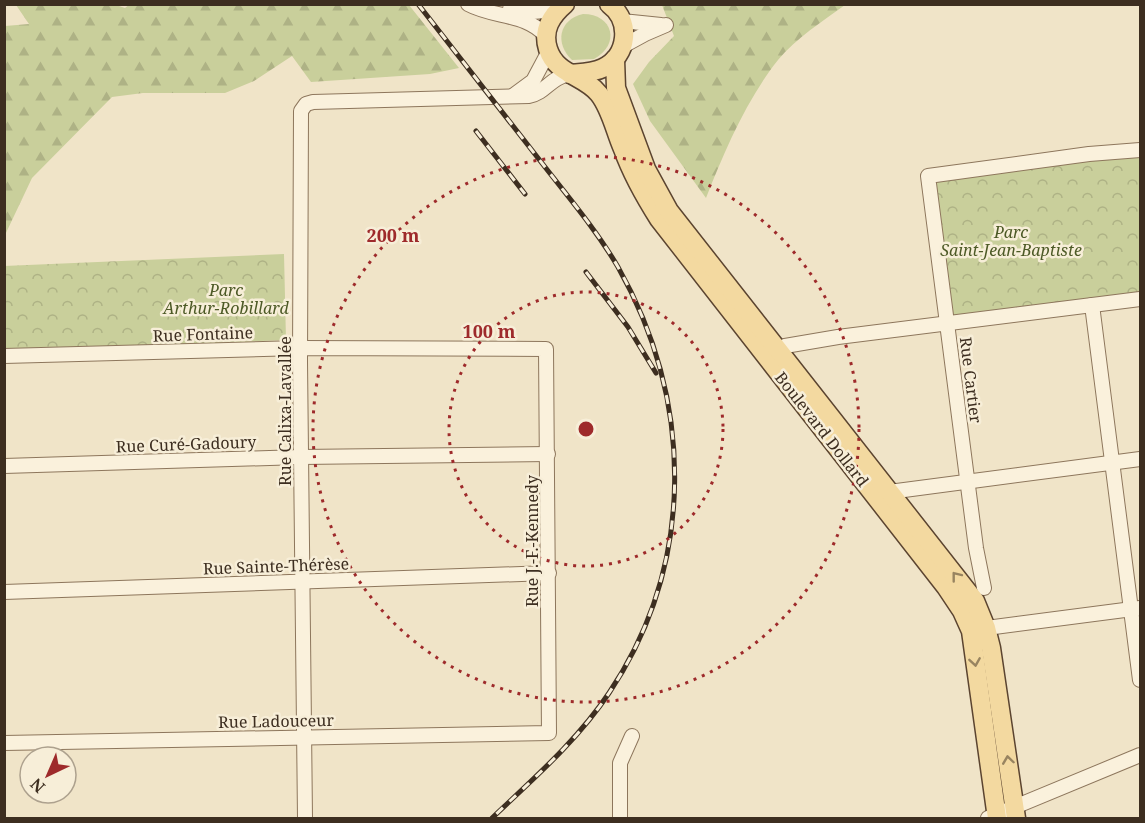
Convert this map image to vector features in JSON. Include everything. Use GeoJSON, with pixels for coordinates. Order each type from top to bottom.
{"type":"FeatureCollection","features":[{"type":"Feature","properties":{"kind":"main road"},"geometry":{"type":"LineString","coordinates":[[609,4],[622,21]]}},
{"type":"Feature","properties":{"kind":"main road"},"geometry":{"type":"LineString","coordinates":[[547,43],[550,20],[562,7]]}},
{"type":"Feature","properties":{"kind":"main road","name":"Boulevard Dollard"},"geometry":{"type":"LineString","coordinates":[[622,21],[624,31],[619,52],[616,88],[642,160],[654,186],[771,354]]}},
{"type":"Feature","properties":{"kind":"main road","name":"Boulevard Dollard"},"geometry":{"type":"LineString","coordinates":[[547,43],[556,64],[591,86],[601,97],[628,163],[659,219],[771,354],[884,496],[975,601],[994,817]]}},
{"type":"Feature","properties":{"kind":"main road"},"geometry":{"type":"LineString","coordinates":[[570,74],[599,70],[619,52]]}},
{"type":"Feature","properties":{"kind":"main road","name":"Boulevard Dollard"},"geometry":{"type":"LineString","coordinates":[[978,629],[1005,735],[1015,813]]}},
{"type":"Feature","properties":{"kind":"street"},"geometry":{"type":"LineString","coordinates":[[468,4],[490,14],[525,20],[536,26],[547,43],[534,81],[513,96]]}},
{"type":"Feature","properties":{"kind":"street"},"geometry":{"type":"LineString","coordinates":[[488,4],[521,11],[562,7]]}},
{"type":"Feature","properties":{"kind":"street"},"geometry":{"type":"LineString","coordinates":[[619,52],[645,34],[666,26],[622,21]]}},
{"type":"Feature","properties":{"kind":"street","name":"Rue Calixa-Lavallée"},"geometry":{"type":"LineString","coordinates":[[305,819],[300,348],[300,116],[303,106],[314,102],[534,95],[541,92],[555,78],[570,74]]}},
{"type":"Feature","properties":{"kind":"street","name":"Rue Cartier"},"geometry":{"type":"LineString","coordinates":[[984,588],[967,482],[928,176],[1089,154],[1140,150]]}},
{"type":"Feature","properties":{"kind":"street"},"geometry":{"type":"LineString","coordinates":[[771,354],[786,346],[838,337],[1140,299]]}},
{"type":"Feature","properties":{"kind":"street"},"geometry":{"type":"LineString","coordinates":[[1092,305],[1112,463],[1136,609],[1140,680]]}},
{"type":"Feature","properties":{"kind":"street","name":"Rue Fontaine"},"geometry":{"type":"LineString","coordinates":[[4,356],[300,348],[546,349]]}},
{"type":"Feature","properties":{"kind":"street","name":"Rue J.-F.-Kennedy"},"geometry":{"type":"LineString","coordinates":[[546,349],[549,732]]}},
{"type":"Feature","properties":{"kind":"street","name":"Rue Curé-Gadoury"},"geometry":{"type":"LineString","coordinates":[[4,466],[301,457],[548,454]]}},
{"type":"Feature","properties":{"kind":"street"},"geometry":{"type":"LineString","coordinates":[[884,496],[967,482],[1140,459]]}},
{"type":"Feature","properties":{"kind":"street","name":"Rue Sainte-Thérèse"},"geometry":{"type":"LineString","coordinates":[[4,592],[549,573]]}},
{"type":"Feature","properties":{"kind":"street"},"geometry":{"type":"LineString","coordinates":[[978,629],[1136,609]]}},
{"type":"Feature","properties":{"kind":"street","name":"Rue Ladouceur"},"geometry":{"type":"LineString","coordinates":[[4,743],[549,732]]}},
{"type":"Feature","properties":{"kind":"street"},"geometry":{"type":"LineString","coordinates":[[620,819],[620,763],[632,736]]}},
{"type":"Feature","properties":{"kind":"street"},"geometry":{"type":"LineString","coordinates":[[994,817],[1015,813],[1140,755]]}},
{"type":"Feature","properties":{"kind":"green space"},"geometry":{"type":"Polygon","coordinates":[[[113,4],[125,8],[130,4],[409,5],[459,68],[430,74],[311,82],[292,56],[254,81],[225,93],[143,93],[112,97],[32,178],[5,235],[5,26],[29,24],[16,5],[113,4]]]}},
{"type":"Feature","properties":{"kind":"green space"},"geometry":{"type":"Polygon","coordinates":[[[662,5],[845,5],[793,44],[767,75],[737,126],[706,198],[650,121],[633,84],[649,62],[674,36],[662,5]]]}},
{"type":"Feature","properties":{"kind":"green space"},"geometry":{"type":"Polygon","coordinates":[[[583,14],[593,15],[607,24],[610,38],[603,53],[594,59],[572,60],[563,47],[562,33],[568,21],[583,14]]]}},
{"type":"Feature","properties":{"kind":"green space","name":"Parc Saint-Jean-Baptiste"},"geometry":{"type":"Polygon","coordinates":[[[1140,152],[1140,299],[947,324],[928,176],[1140,152]]]}},
{"type":"Feature","properties":{"kind":"green space","name":"Parc Arthur-Robillard"},"geometry":{"type":"Polygon","coordinates":[[[284,254],[286,340],[5,352],[4,266],[284,254]]]}},
{"type":"Feature","properties":{"kind":"railway"},"geometry":{"type":"LineString","coordinates":[[418,4],[583,216],[618,267],[643,319],[661,372],[671,427],[675,482],[670,537],[658,591],[637,643],[609,693],[583,727],[554,759],[492,818]]}},
{"type":"Feature","properties":{"kind":"railway"},"geometry":{"type":"LineString","coordinates":[[476,131],[525,194]]}},
{"type":"Feature","properties":{"kind":"railway"},"geometry":{"type":"LineString","coordinates":[[586,272],[628,327],[656,373]]}}]}
